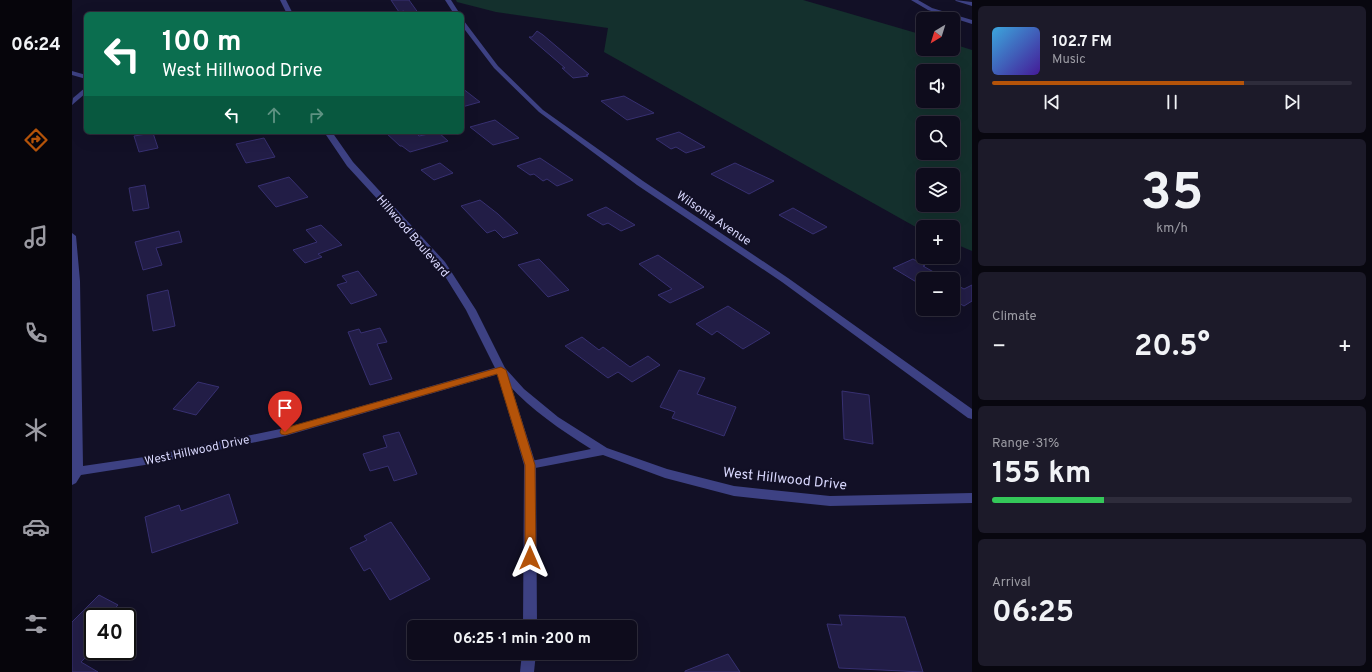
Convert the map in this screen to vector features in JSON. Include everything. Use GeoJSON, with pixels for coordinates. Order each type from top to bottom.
{"type":"FeatureCollection","features":[{"type":"Feature","properties":{"kind":"street"},"geometry":{"type":"LineString","coordinates":[[283,0],[289,12]]}},
{"type":"Feature","properties":{"kind":"street"},"geometry":{"type":"LineString","coordinates":[[448,0],[456,12]]}},
{"type":"Feature","properties":{"kind":"street"},"geometry":{"type":"LineString","coordinates":[[914,0],[930,9],[972,22]]}},
{"type":"Feature","properties":{"kind":"street"},"geometry":{"type":"LineString","coordinates":[[958,0],[972,4]]}},
{"type":"Feature","properties":{"kind":"street","name":"Wilsonia Avenue"},"geometry":{"type":"LineString","coordinates":[[464,25],[496,67],[541,111],[640,183],[785,280],[972,414]]}},
{"type":"Feature","properties":{"kind":"street"},"geometry":{"type":"LineString","coordinates":[[72,73],[84,76]]}},
{"type":"Feature","properties":{"kind":"street"},"geometry":{"type":"LineString","coordinates":[[72,104],[74,99],[84,91]]}},
{"type":"Feature","properties":{"kind":"street","name":"Hillwood Boulevard"},"geometry":{"type":"LineString","coordinates":[[329,134],[344,157],[359,175],[442,264],[471,310],[501,370],[530,465],[530,620]]}},
{"type":"Feature","properties":{"kind":"street"},"geometry":{"type":"LineString","coordinates":[[72,236],[75,281],[74,475]]}},
{"type":"Feature","properties":{"kind":"street"},"geometry":{"type":"LineString","coordinates":[[501,370],[520,392],[554,420],[603,452]]}},
{"type":"Feature","properties":{"kind":"street","name":"West Hillwood Drive"},"geometry":{"type":"LineString","coordinates":[[74,475],[285,432],[501,370]]}},
{"type":"Feature","properties":{"kind":"street","name":"West Hillwood Drive"},"geometry":{"type":"LineString","coordinates":[[530,465],[603,452],[665,473],[734,490],[830,501],[972,498]]}},
{"type":"Feature","properties":{"kind":"street"},"geometry":{"type":"LineString","coordinates":[[527,672],[528,660]]}},
{"type":"Feature","properties":{"kind":"green space"},"geometry":{"type":"Polygon","coordinates":[[[456,0],[803,0],[916,33],[916,56],[960,56],[960,46],[972,50],[972,251],[960,246],[960,220],[916,220],[916,227],[914,226],[604,52],[608,28],[496,12],[457,2],[456,0]]]}},
{"type":"Feature","properties":{"kind":"building"},"geometry":{"type":"Polygon","coordinates":[[[391,0],[409,0],[418,12],[404,11],[399,12],[391,0]]]}},
{"type":"Feature","properties":{"kind":"building"},"geometry":{"type":"Polygon","coordinates":[[[537,31],[589,74],[586,75],[588,76],[573,78],[562,68],[565,68],[529,37],[532,37],[537,31]]]}},
{"type":"Feature","properties":{"kind":"building"},"geometry":{"type":"Polygon","coordinates":[[[464,90],[480,102],[464,106],[464,90]]]}},
{"type":"Feature","properties":{"kind":"building"},"geometry":{"type":"Polygon","coordinates":[[[624,96],[654,113],[627,120],[601,101],[624,96]]]}},
{"type":"Feature","properties":{"kind":"building"},"geometry":{"type":"Polygon","coordinates":[[[495,120],[519,138],[493,145],[470,127],[495,120]]]}},
{"type":"Feature","properties":{"kind":"building"},"geometry":{"type":"Polygon","coordinates":[[[679,132],[705,147],[686,153],[676,147],[671,149],[656,139],[679,132]]]}},
{"type":"Feature","properties":{"kind":"building"},"geometry":{"type":"Polygon","coordinates":[[[153,134],[158,148],[139,152],[134,136],[153,134]]]}},
{"type":"Feature","properties":{"kind":"building"},"geometry":{"type":"Polygon","coordinates":[[[387,134],[417,134],[419,136],[440,134],[448,141],[410,152],[400,146],[387,134]]]}},
{"type":"Feature","properties":{"kind":"building"},"geometry":{"type":"Polygon","coordinates":[[[264,138],[275,157],[246,163],[236,144],[264,138]]]}},
{"type":"Feature","properties":{"kind":"building"},"geometry":{"type":"Polygon","coordinates":[[[540,158],[573,180],[557,186],[547,179],[543,181],[534,174],[530,175],[517,166],[540,158]]]}},
{"type":"Feature","properties":{"kind":"building"},"geometry":{"type":"Polygon","coordinates":[[[440,163],[453,173],[434,180],[421,170],[440,163]]]}},
{"type":"Feature","properties":{"kind":"building"},"geometry":{"type":"Polygon","coordinates":[[[735,163],[774,181],[749,194],[711,174],[735,163]]]}},
{"type":"Feature","properties":{"kind":"building"},"geometry":{"type":"Polygon","coordinates":[[[289,177],[308,197],[276,207],[258,186],[289,177]]]}},
{"type":"Feature","properties":{"kind":"building"},"geometry":{"type":"Polygon","coordinates":[[[145,185],[149,208],[133,211],[129,188],[145,185]]]}},
{"type":"Feature","properties":{"kind":"building"},"geometry":{"type":"Polygon","coordinates":[[[480,200],[498,214],[518,233],[503,238],[495,230],[487,233],[461,206],[480,200]]]}},
{"type":"Feature","properties":{"kind":"building"},"geometry":{"type":"Polygon","coordinates":[[[606,207],[635,225],[621,231],[608,223],[603,225],[587,215],[606,207]]]}},
{"type":"Feature","properties":{"kind":"building"},"geometry":{"type":"Polygon","coordinates":[[[793,208],[827,227],[813,234],[779,215],[793,208]]]}},
{"type":"Feature","properties":{"kind":"building"},"geometry":{"type":"Polygon","coordinates":[[[321,225],[342,245],[318,254],[322,257],[305,263],[293,250],[317,242],[306,230],[321,225]]]}},
{"type":"Feature","properties":{"kind":"building"},"geometry":{"type":"Polygon","coordinates":[[[179,231],[182,242],[156,248],[162,265],[143,270],[135,242],[179,231]]]}},
{"type":"Feature","properties":{"kind":"building"},"geometry":{"type":"Polygon","coordinates":[[[658,255],[704,287],[670,303],[658,295],[672,289],[639,264],[658,255]]]}},
{"type":"Feature","properties":{"kind":"building"},"geometry":{"type":"Polygon","coordinates":[[[539,259],[569,290],[548,297],[518,265],[539,259]]]}},
{"type":"Feature","properties":{"kind":"building"},"geometry":{"type":"Polygon","coordinates":[[[913,259],[916,261],[916,264],[922,264],[934,272],[916,272],[916,282],[893,268],[913,259]]]}},
{"type":"Feature","properties":{"kind":"building"},"geometry":{"type":"Polygon","coordinates":[[[358,271],[377,295],[351,304],[337,285],[347,282],[342,276],[358,271]]]}},
{"type":"Feature","properties":{"kind":"building"},"geometry":{"type":"Polygon","coordinates":[[[972,285],[972,301],[964,306],[960,304],[960,287],[964,289],[972,285]]]}},
{"type":"Feature","properties":{"kind":"building"},"geometry":{"type":"Polygon","coordinates":[[[168,290],[175,326],[153,331],[147,295],[168,290]]]}},
{"type":"Feature","properties":{"kind":"building"},"geometry":{"type":"Polygon","coordinates":[[[728,306],[770,333],[743,349],[717,331],[712,335],[696,324],[728,306]]]}},
{"type":"Feature","properties":{"kind":"building"},"geometry":{"type":"Polygon","coordinates":[[[380,328],[387,342],[377,344],[392,379],[370,385],[348,332],[359,329],[361,333],[380,328]]]}},
{"type":"Feature","properties":{"kind":"building"},"geometry":{"type":"Polygon","coordinates":[[[582,337],[599,350],[603,347],[630,367],[648,356],[660,365],[632,382],[618,372],[608,378],[565,346],[582,337]]]}},
{"type":"Feature","properties":{"kind":"building"},"geometry":{"type":"Polygon","coordinates":[[[679,370],[705,378],[697,394],[736,407],[724,436],[672,418],[675,412],[660,407],[679,370]]]}},
{"type":"Feature","properties":{"kind":"building"},"geometry":{"type":"Polygon","coordinates":[[[198,382],[219,387],[196,415],[173,409],[198,382]]]}},
{"type":"Feature","properties":{"kind":"building"},"geometry":{"type":"Polygon","coordinates":[[[842,391],[869,395],[873,444],[844,439],[842,391]]]}},
{"type":"Feature","properties":{"kind":"building"},"geometry":{"type":"Polygon","coordinates":[[[399,432],[417,474],[394,481],[388,466],[370,471],[363,454],[387,447],[383,436],[399,432]]]}},
{"type":"Feature","properties":{"kind":"building"},"geometry":{"type":"Polygon","coordinates":[[[229,494],[238,523],[152,553],[145,517],[179,505],[181,511],[229,494]]]}},
{"type":"Feature","properties":{"kind":"building"},"geometry":{"type":"Polygon","coordinates":[[[391,522],[430,579],[390,600],[370,568],[364,571],[350,548],[367,540],[364,536],[391,522]]]}},
{"type":"Feature","properties":{"kind":"building"},"geometry":{"type":"Polygon","coordinates":[[[99,595],[118,605],[115,608],[86,608],[99,595]]]}},
{"type":"Feature","properties":{"kind":"building"},"geometry":{"type":"Polygon","coordinates":[[[84,610],[84,659],[81,662],[98,672],[72,672],[72,622],[84,610]]]}},
{"type":"Feature","properties":{"kind":"building"},"geometry":{"type":"Polygon","coordinates":[[[839,615],[905,617],[923,672],[839,668],[827,624],[842,625],[839,615]]]}},
{"type":"Feature","properties":{"kind":"building"},"geometry":{"type":"Polygon","coordinates":[[[728,654],[740,672],[685,672],[685,671],[728,654]]]}},
{"type":"Feature","properties":{"kind":"route"},"geometry":{"type":"LineString","coordinates":[[285,432],[501,370],[530,465],[530,558]]}}]}
